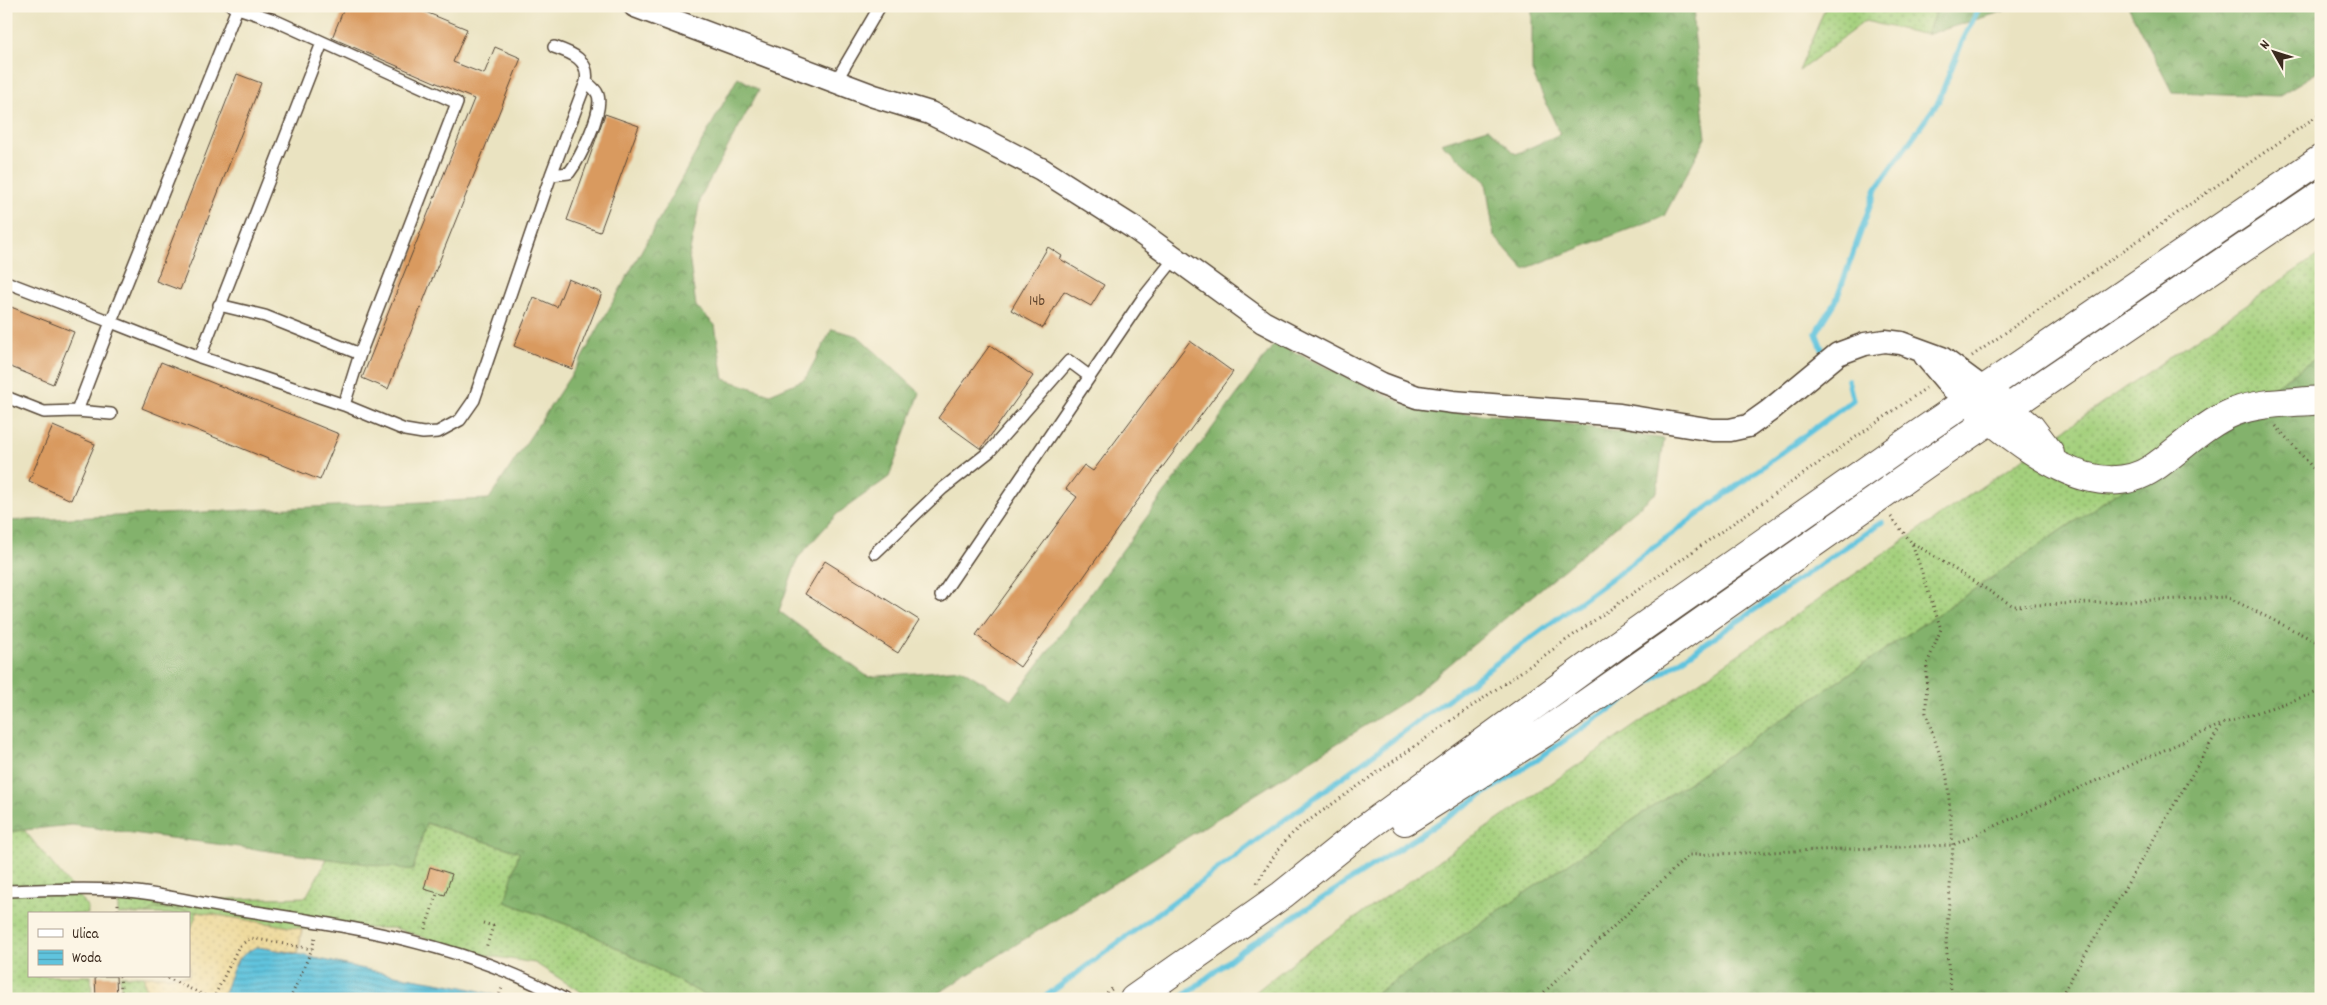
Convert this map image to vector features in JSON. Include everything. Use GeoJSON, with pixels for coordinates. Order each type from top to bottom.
{"type":"FeatureCollection","features":[{"type":"Feature","properties":{"kind":"main road"},"geometry":{"type":"LineString","coordinates":[[1282,895],[1362,830],[1617,645],[1976,394],[2321,159]]}},
{"type":"Feature","properties":{"kind":"main road"},"geometry":{"type":"LineString","coordinates":[[1124,993],[1282,895],[1371,843],[1544,733],[1876,499],[2321,195]]}},
{"type":"Feature","properties":{"kind":"main road"},"geometry":{"type":"LineString","coordinates":[[1976,394],[1999,414],[2014,439],[2078,475],[2098,480],[2115,481],[2137,476],[2152,469],[2215,422],[2235,412],[2258,407],[2321,400]]}},
{"type":"Feature","properties":{"kind":"street"},"geometry":{"type":"LineString","coordinates":[[635,6],[894,103],[930,113],[981,138],[1041,170],[1134,228],[1263,322],[1318,353],[1382,384],[1417,397],[1453,402],[1593,412],[1713,430],[1730,430],[1748,426],[1763,416],[1838,354],[1866,344],[1886,341],[1942,358],[1976,394]]}},
{"type":"Feature","properties":{"kind":"lane"},"geometry":{"type":"LineString","coordinates":[[836,81],[880,6]]}},
{"type":"Feature","properties":{"kind":"lane"},"geometry":{"type":"LineString","coordinates":[[77,411],[236,7],[274,20],[457,103],[360,354],[344,405]]}},
{"type":"Feature","properties":{"kind":"lane"},"geometry":{"type":"LineString","coordinates":[[200,357],[322,43]]}},
{"type":"Feature","properties":{"kind":"lane"},"geometry":{"type":"LineString","coordinates":[[6,282],[200,357],[344,405],[405,430],[423,433],[438,432],[460,420],[474,400],[550,175],[586,82],[588,73],[584,63],[573,53],[554,47]]}},
{"type":"Feature","properties":{"kind":"lane"},"geometry":{"type":"LineString","coordinates":[[550,175],[569,173],[576,164],[592,130],[599,101],[598,94],[586,82]]}},
{"type":"Feature","properties":{"kind":"lane"},"geometry":{"type":"LineString","coordinates":[[941,596],[1143,298],[1175,258]]}},
{"type":"Feature","properties":{"kind":"lane"},"geometry":{"type":"LineString","coordinates":[[219,305],[265,316],[360,354]]}},
{"type":"Feature","properties":{"kind":"lane"},"geometry":{"type":"LineString","coordinates":[[875,553],[942,489],[989,452],[1069,361],[1090,376]]}},
{"type":"Feature","properties":{"kind":"lane"},"geometry":{"type":"LineString","coordinates":[[6,397],[44,412],[77,411],[111,414]]}},
{"type":"Feature","properties":{"kind":"lane"},"geometry":{"type":"LineString","coordinates":[[6,891],[118,890],[318,922],[421,944],[481,963],[544,988],[564,999]]}},
{"type":"Feature","properties":{"kind":"path"},"geometry":{"type":"LineString","coordinates":[[1970,358],[2321,113]]}},
{"type":"Feature","properties":{"kind":"path"},"geometry":{"type":"LineString","coordinates":[[1253,888],[1272,856],[1285,839],[1301,826],[1930,385]]}},
{"type":"Feature","properties":{"kind":"path"},"geometry":{"type":"LineString","coordinates":[[2258,407],[2321,477]]}},
{"type":"Feature","properties":{"kind":"path"},"geometry":{"type":"LineString","coordinates":[[1876,499],[1912,543],[2013,606],[2227,597],[2321,644]]}},
{"type":"Feature","properties":{"kind":"path"},"geometry":{"type":"LineString","coordinates":[[1912,543],[1941,629],[1927,664],[1926,713],[1947,777],[1954,845],[1946,945],[1952,999]]}},
{"type":"Feature","properties":{"kind":"path"},"geometry":{"type":"LineString","coordinates":[[1537,999],[1689,854],[1954,845],[2222,724],[2321,691]]}},
{"type":"Feature","properties":{"kind":"path"},"geometry":{"type":"LineString","coordinates":[[2059,999],[2222,724]]}},
{"type":"Feature","properties":{"kind":"path"},"geometry":{"type":"LineString","coordinates":[[421,944],[437,894]]}},
{"type":"Feature","properties":{"kind":"path"},"geometry":{"type":"LineString","coordinates":[[481,963],[493,926],[483,923]]}},
{"type":"Feature","properties":{"kind":"path"},"geometry":{"type":"LineString","coordinates":[[168,978],[212,999],[239,946],[251,938],[312,949],[290,999]]}},
{"type":"Feature","properties":{"kind":"path"},"geometry":{"type":"LineString","coordinates":[[120,978],[122,999]]}},
{"type":"Feature","properties":{"kind":"path"},"geometry":{"type":"LineString","coordinates":[[1099,999],[1124,993]]}},
{"type":"Feature","properties":{"kind":"path"},"geometry":{"type":"LineString","coordinates":[[498,999],[500,994]]}},
{"type":"Feature","properties":{"kind":"green space"},"geometry":{"type":"Polygon","coordinates":[[[1532,6],[1696,6],[1693,22],[1706,138],[1664,216],[1524,269],[1494,236],[1486,182],[1441,143],[1488,128],[1516,154],[1560,134],[1532,72],[1532,6]]]}},
{"type":"Feature","properties":{"kind":"green space"},"geometry":{"type":"Polygon","coordinates":[[[1826,6],[1938,6],[1926,35],[1865,21],[1799,71],[1826,6]]]}},
{"type":"Feature","properties":{"kind":"green space"},"geometry":{"type":"Polygon","coordinates":[[[1938,6],[2008,6],[2004,11],[1926,35],[1938,6]]]}},
{"type":"Feature","properties":{"kind":"green space"},"geometry":{"type":"Polygon","coordinates":[[[2128,6],[2321,6],[2321,70],[2278,96],[2172,92],[2128,6]]]}},
{"type":"Feature","properties":{"kind":"green space"},"geometry":{"type":"Polygon","coordinates":[[[738,77],[759,90],[701,196],[689,256],[696,306],[715,325],[724,379],[770,394],[805,379],[832,329],[858,336],[920,393],[889,477],[837,514],[798,558],[779,611],[868,677],[961,669],[1012,700],[1275,343],[1416,409],[1529,418],[1664,439],[1657,492],[1408,699],[929,999],[712,999],[587,932],[505,902],[519,852],[426,823],[413,870],[72,825],[6,832],[6,521],[489,499],[579,363],[738,77]]]}},
{"type":"Feature","properties":{"kind":"green space"},"geometry":{"type":"Polygon","coordinates":[[[2321,253],[2321,355],[1368,999],[1247,999],[1299,957],[2321,253]]]}},
{"type":"Feature","properties":{"kind":"green space"},"geometry":{"type":"Polygon","coordinates":[[[2321,355],[2321,999],[1368,999],[2321,355]]]}},
{"type":"Feature","properties":{"kind":"green space"},"geometry":{"type":"Polygon","coordinates":[[[425,823],[520,852],[506,902],[587,932],[712,999],[592,999],[535,963],[471,953],[395,928],[302,929],[197,912],[156,908],[149,912],[118,912],[118,902],[306,897],[327,859],[425,823]]]}},
{"type":"Feature","properties":{"kind":"green space"},"geometry":{"type":"Polygon","coordinates":[[[24,830],[87,906],[88,912],[28,912],[28,978],[91,978],[92,999],[6,999],[6,832],[24,830]]]}},
{"type":"Feature","properties":{"kind":"green space"},"geometry":{"type":"Polygon","coordinates":[[[156,908],[197,912],[190,932],[190,912],[149,912],[156,908]]]}},
{"type":"Feature","properties":{"kind":"green space"},"geometry":{"type":"Polygon","coordinates":[[[120,978],[144,978],[147,999],[122,999],[120,978]]]}},
{"type":"Feature","properties":{"kind":"sand"},"geometry":{"type":"Polygon","coordinates":[[[156,908],[197,912],[302,929],[298,953],[257,947],[237,960],[222,999],[147,999],[144,978],[190,978],[190,912],[149,912],[156,908]]]}},
{"type":"Feature","properties":{"kind":"water"},"geometry":{"type":"Polygon","coordinates":[[[257,947],[461,987],[507,999],[222,999],[238,961],[249,951],[257,947]]]}},
{"type":"Feature","properties":{"kind":"building"},"geometry":{"type":"Polygon","coordinates":[[[345,6],[411,6],[467,29],[453,62],[484,74],[495,47],[521,58],[388,389],[362,378],[474,99],[332,38],[345,6]]]}},
{"type":"Feature","properties":{"kind":"building"},"geometry":{"type":"Polygon","coordinates":[[[237,74],[261,83],[180,290],[156,281],[237,74]]]}},
{"type":"Feature","properties":{"kind":"building"},"geometry":{"type":"Polygon","coordinates":[[[605,114],[639,126],[600,232],[567,220],[605,114]]]}},
{"type":"Feature","properties":{"kind":"building"},"geometry":{"type":"Polygon","coordinates":[[[1048,247],[1062,256],[1060,259],[1104,285],[1091,306],[1064,291],[1043,328],[1011,310],[1048,247]]]}},
{"type":"Feature","properties":{"kind":"building"},"geometry":{"type":"Polygon","coordinates":[[[568,279],[602,293],[572,369],[514,346],[534,297],[557,307],[568,279]]]}},
{"type":"Feature","properties":{"kind":"building"},"geometry":{"type":"Polygon","coordinates":[[[6,305],[74,332],[53,384],[6,365],[6,305]]]}},
{"type":"Feature","properties":{"kind":"building"},"geometry":{"type":"Polygon","coordinates":[[[1190,341],[1233,372],[1136,503],[1020,667],[976,635],[1077,497],[1066,489],[1084,465],[1093,471],[1190,341]]]}},
{"type":"Feature","properties":{"kind":"building"},"geometry":{"type":"Polygon","coordinates":[[[990,345],[1033,376],[981,449],[938,418],[990,345]]]}},
{"type":"Feature","properties":{"kind":"building"},"geometry":{"type":"Polygon","coordinates":[[[161,362],[339,434],[320,480],[142,408],[161,362]]]}},
{"type":"Feature","properties":{"kind":"building"},"geometry":{"type":"Polygon","coordinates":[[[53,426],[95,444],[71,500],[29,481],[53,426]]]}},
{"type":"Feature","properties":{"kind":"building"},"geometry":{"type":"Polygon","coordinates":[[[825,561],[919,620],[898,653],[805,594],[825,561]]]}},
{"type":"Feature","properties":{"kind":"building"},"geometry":{"type":"Polygon","coordinates":[[[430,867],[452,874],[445,895],[424,889],[430,867]]]}},
{"type":"Feature","properties":{"kind":"building"},"geometry":{"type":"Polygon","coordinates":[[[95,978],[116,978],[117,999],[96,999],[95,978]]]}},
{"type":"Feature","properties":{"kind":"waterway"},"geometry":{"type":"LineString","coordinates":[[1822,349],[1816,333],[1836,301],[1876,189],[1938,102],[1962,42],[1980,6]]}},
{"type":"Feature","properties":{"kind":"waterway"},"geometry":{"type":"LineString","coordinates":[[1042,999],[1853,400],[1848,380]]}},
{"type":"Feature","properties":{"kind":"waterway"},"geometry":{"type":"LineString","coordinates":[[1180,999],[1241,951],[1539,758],[1882,522]]}}]}
